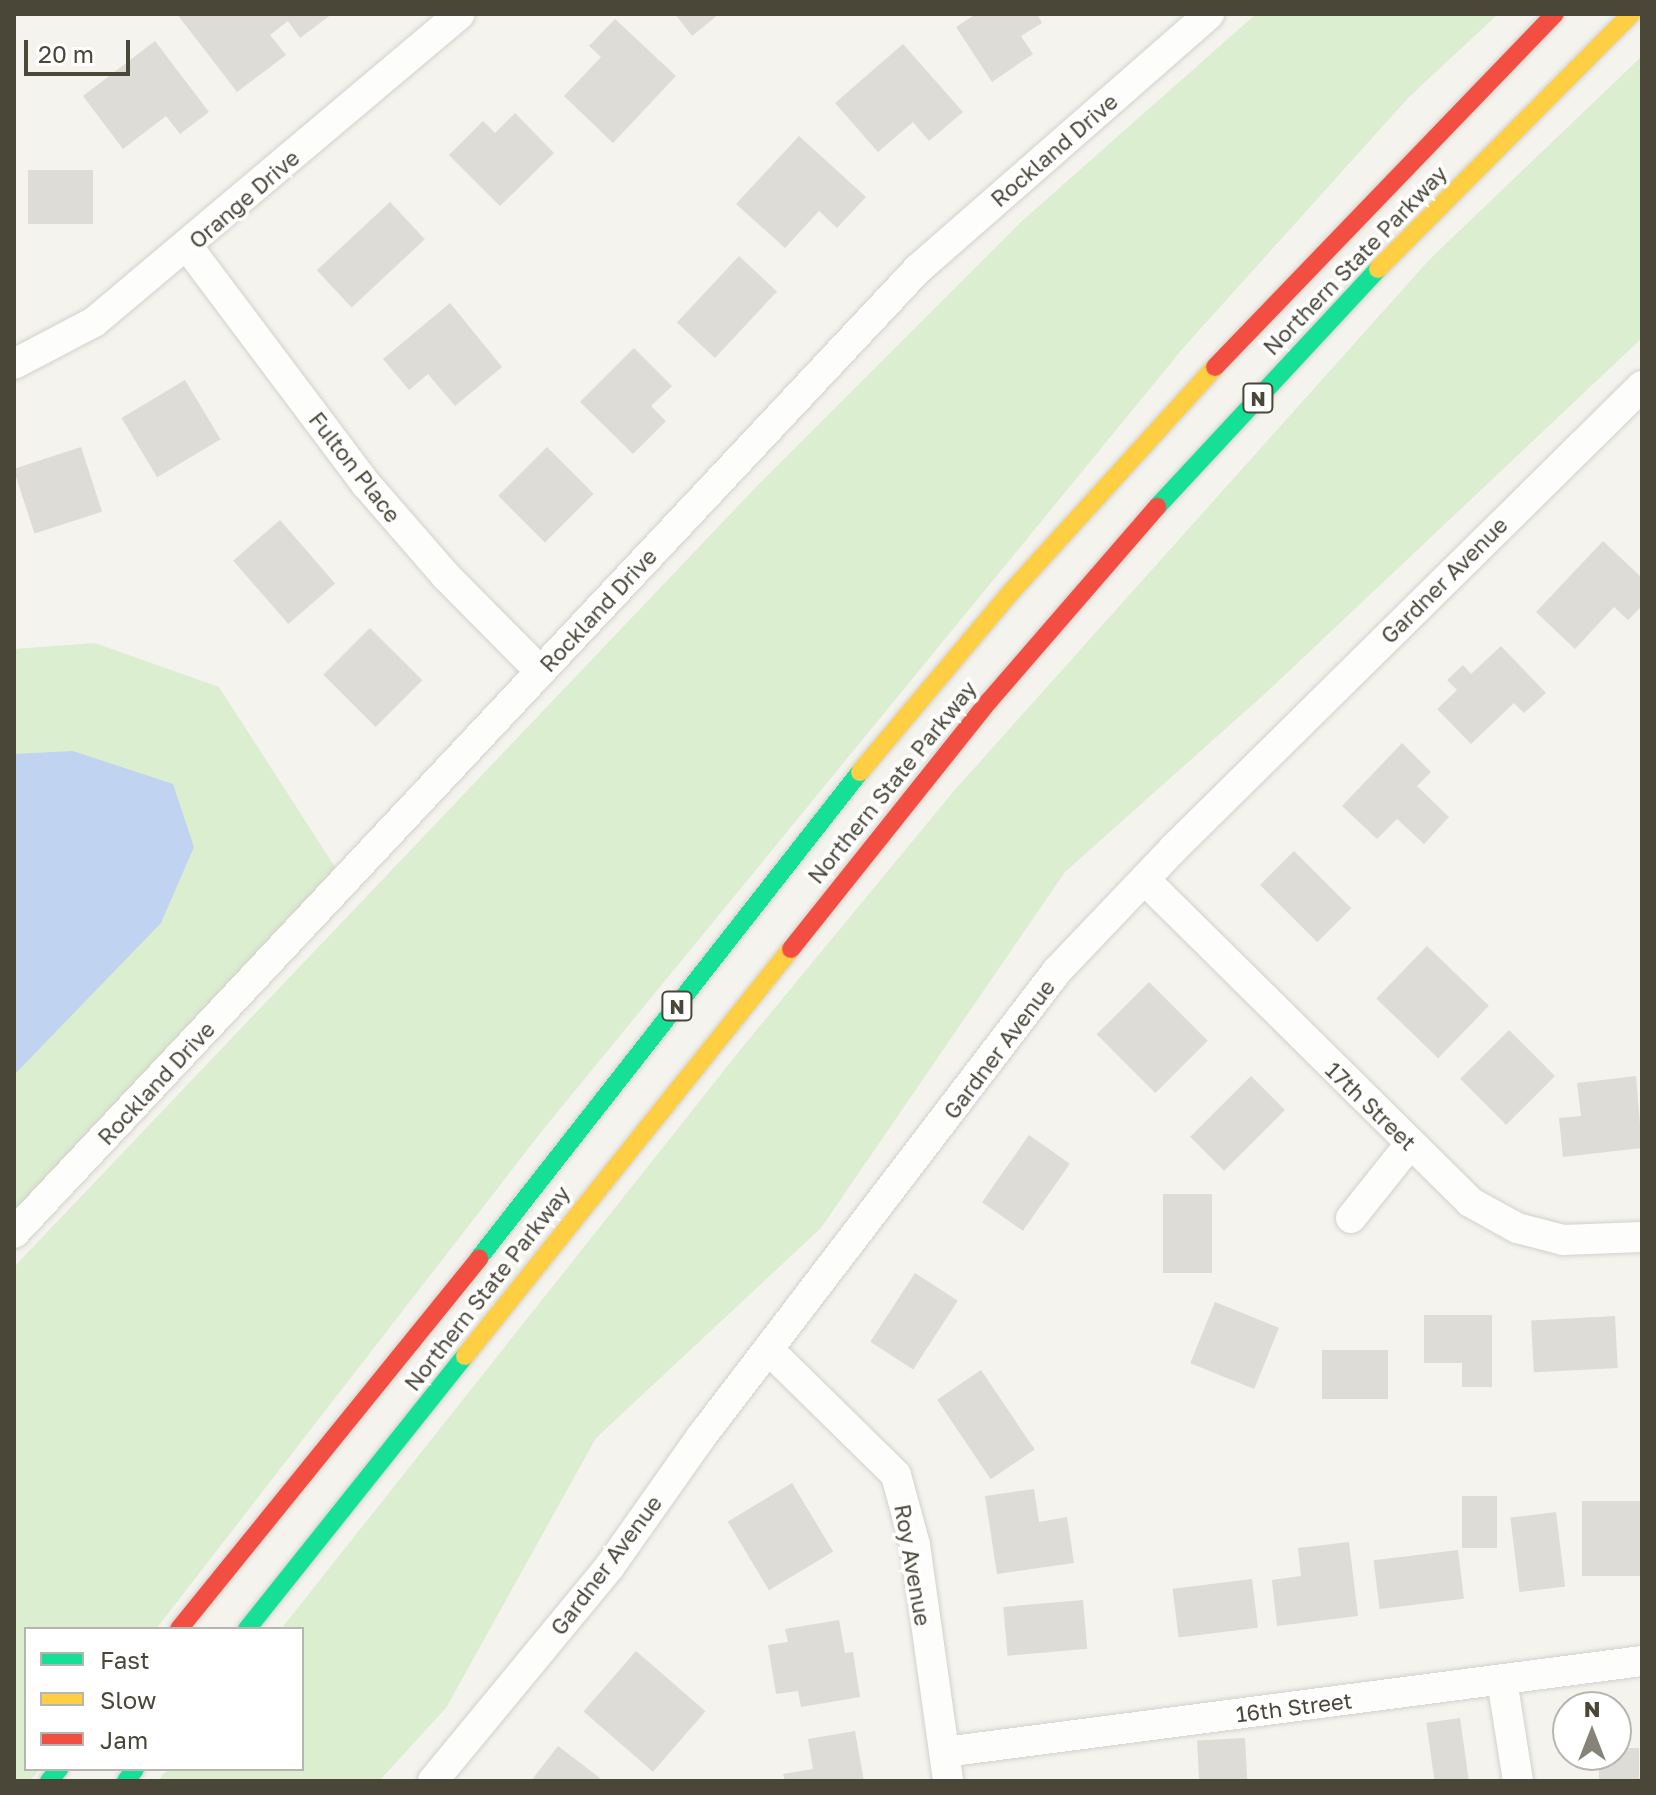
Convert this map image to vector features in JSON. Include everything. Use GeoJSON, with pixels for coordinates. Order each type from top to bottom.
{"type":"FeatureCollection","features":[{"type":"Feature","properties":{"kind":"highway","name":"Northern State Parkway"},"geometry":{"type":"LineString","coordinates":[[181,1627],[358,1413],[861,771],[1012,591],[1276,300],[1555,14]]}},
{"type":"Feature","properties":{"kind":"highway","name":"Northern State Parkway"},"geometry":{"type":"LineString","coordinates":[[249,1627],[989,701],[1154,510],[1329,319],[1631,14]]}},
{"type":"Feature","properties":{"kind":"street","name":"Orange Drive"},"geometry":{"type":"LineString","coordinates":[[14,364],[94,322],[188,247],[460,14]]}},
{"type":"Feature","properties":{"kind":"street","name":"Rockland Drive"},"geometry":{"type":"LineString","coordinates":[[14,1233],[918,269],[1209,14]]}},
{"type":"Feature","properties":{"kind":"street","name":"Fulton Place"},"geometry":{"type":"LineString","coordinates":[[188,247],[366,484],[445,575],[540,671]]}},
{"type":"Feature","properties":{"kind":"street","name":"Gardner Avenue"},"geometry":{"type":"LineString","coordinates":[[433,1781],[610,1566],[701,1437],[771,1352],[1057,971],[1642,386]]}},
{"type":"Feature","properties":{"kind":"street","name":"17th Street"},"geometry":{"type":"LineString","coordinates":[[1146,881],[1470,1202],[1517,1228],[1563,1240],[1642,1237]]}},
{"type":"Feature","properties":{"kind":"street"},"geometry":{"type":"LineString","coordinates":[[1351,1218],[1410,1144]]}},
{"type":"Feature","properties":{"kind":"street","name":"Roy Avenue"},"geometry":{"type":"LineString","coordinates":[[771,1352],[896,1475],[915,1545],[946,1766]]}},
{"type":"Feature","properties":{"kind":"street","name":"16th Street"},"geometry":{"type":"LineString","coordinates":[[946,1766],[1642,1661]]}},
{"type":"Feature","properties":{"kind":"street"},"geometry":{"type":"LineString","coordinates":[[1502,1680],[1518,1781]]}},
{"type":"Feature","properties":{"kind":"green space"},"geometry":{"type":"Polygon","coordinates":[[[1256,14],[1498,14],[1408,98],[1184,347],[542,1131],[158,1627],[24,1627],[24,1771],[38,1771],[30,1781],[14,1781],[14,1267],[757,486],[1022,221],[1256,14]]]}},
{"type":"Feature","properties":{"kind":"green space"},"geometry":{"type":"Polygon","coordinates":[[[1642,56],[1642,338],[1269,690],[1065,872],[821,1228],[596,1438],[446,1708],[379,1781],[158,1781],[166,1771],[304,1771],[304,1627],[283,1627],[741,1049],[953,792],[1430,259],[1642,56]]]}},
{"type":"Feature","properties":{"kind":"green space"},"geometry":{"type":"Polygon","coordinates":[[[95,643],[219,687],[344,881],[14,1233],[14,649],[95,643]]]}},
{"type":"Feature","properties":{"kind":"water"},"geometry":{"type":"Polygon","coordinates":[[[73,751],[173,784],[194,847],[161,923],[14,1075],[14,754],[73,751]]]}},
{"type":"Feature","properties":{"kind":"building"},"geometry":{"type":"Polygon","coordinates":[[[177,14],[332,14],[300,38],[288,21],[270,35],[286,55],[237,92],[177,14]]]}},
{"type":"Feature","properties":{"kind":"building"},"geometry":{"type":"Polygon","coordinates":[[[675,14],[719,14],[692,36],[675,14]]]}},
{"type":"Feature","properties":{"kind":"building"},"geometry":{"type":"Polygon","coordinates":[[[976,14],[1037,14],[1042,23],[1021,36],[1033,54],[992,82],[956,27],[976,14]]]}},
{"type":"Feature","properties":{"kind":"building"},"geometry":{"type":"Polygon","coordinates":[[[615,19],[676,76],[613,143],[564,96],[601,57],[589,46],[615,19]]]}},
{"type":"Feature","properties":{"kind":"building"},"geometry":{"type":"Polygon","coordinates":[[[155,41],[209,112],[180,134],[166,116],[123,149],[83,96],[155,41]]]}},
{"type":"Feature","properties":{"kind":"building"},"geometry":{"type":"Polygon","coordinates":[[[903,44],[963,112],[929,141],[913,122],[878,152],[835,103],[903,44]]]}},
{"type":"Feature","properties":{"kind":"building"},"geometry":{"type":"Polygon","coordinates":[[[515,113],[554,153],[500,206],[449,155],[483,121],[495,133],[515,113]]]}},
{"type":"Feature","properties":{"kind":"building"},"geometry":{"type":"Polygon","coordinates":[[[799,136],[866,197],[837,228],[819,211],[785,248],[736,204],[799,136]]]}},
{"type":"Feature","properties":{"kind":"building"},"geometry":{"type":"Polygon","coordinates":[[[28,170],[93,170],[93,224],[28,224],[28,170]]]}},
{"type":"Feature","properties":{"kind":"building"},"geometry":{"type":"Polygon","coordinates":[[[390,202],[425,239],[352,307],[317,270],[390,202]]]}},
{"type":"Feature","properties":{"kind":"building"},"geometry":{"type":"Polygon","coordinates":[[[739,256],[777,291],[715,358],[677,323],[739,256]]]}},
{"type":"Feature","properties":{"kind":"building"},"geometry":{"type":"Polygon","coordinates":[[[450,303],[502,367],[455,406],[428,374],[409,390],[383,359],[450,303]]]}},
{"type":"Feature","properties":{"kind":"building"},"geometry":{"type":"Polygon","coordinates":[[[634,348],[672,386],[651,406],[666,421],[633,454],[580,402],[634,348]]]}},
{"type":"Feature","properties":{"kind":"building"},"geometry":{"type":"Polygon","coordinates":[[[185,380],[221,439],[157,477],[122,418],[185,380]]]}},
{"type":"Feature","properties":{"kind":"building"},"geometry":{"type":"Polygon","coordinates":[[[81,447],[102,512],[34,534],[14,469],[81,447]]]}},
{"type":"Feature","properties":{"kind":"building"},"geometry":{"type":"Polygon","coordinates":[[[547,447],[594,494],[545,542],[498,496],[547,447]]]}},
{"type":"Feature","properties":{"kind":"building"},"geometry":{"type":"Polygon","coordinates":[[[280,520],[335,583],[288,624],[233,561],[280,520]]]}},
{"type":"Feature","properties":{"kind":"building"},"geometry":{"type":"Polygon","coordinates":[[[1603,541],[1642,578],[1642,606],[1628,620],[1614,607],[1575,649],[1536,612],[1603,541]]]}},
{"type":"Feature","properties":{"kind":"building"},"geometry":{"type":"Polygon","coordinates":[[[370,628],[422,680],[376,727],[323,675],[370,628]]]}},
{"type":"Feature","properties":{"kind":"building"},"geometry":{"type":"Polygon","coordinates":[[[1501,646],[1546,693],[1524,713],[1514,703],[1471,744],[1437,709],[1457,690],[1447,680],[1463,665],[1471,674],[1501,646]]]}},
{"type":"Feature","properties":{"kind":"building"},"geometry":{"type":"Polygon","coordinates":[[[1402,743],[1431,772],[1417,786],[1449,817],[1424,844],[1397,819],[1377,839],[1342,806],[1402,743]]]}},
{"type":"Feature","properties":{"kind":"building"},"geometry":{"type":"Polygon","coordinates":[[[1294,851],[1351,908],[1317,942],[1260,885],[1294,851]]]}},
{"type":"Feature","properties":{"kind":"building"},"geometry":{"type":"Polygon","coordinates":[[[1427,946],[1489,1006],[1438,1058],[1376,999],[1427,946]]]}},
{"type":"Feature","properties":{"kind":"building"},"geometry":{"type":"Polygon","coordinates":[[[1149,982],[1208,1041],[1155,1093],[1097,1034],[1149,982]]]}},
{"type":"Feature","properties":{"kind":"building"},"geometry":{"type":"Polygon","coordinates":[[[1509,1030],[1555,1076],[1506,1125],[1460,1079],[1509,1030]]]}},
{"type":"Feature","properties":{"kind":"building"},"geometry":{"type":"Polygon","coordinates":[[[1251,1076],[1285,1110],[1224,1171],[1190,1137],[1251,1076]]]}},
{"type":"Feature","properties":{"kind":"building"},"geometry":{"type":"Polygon","coordinates":[[[1636,1076],[1642,1148],[1563,1157],[1559,1118],[1581,1116],[1577,1083],[1636,1076]]]}},
{"type":"Feature","properties":{"kind":"building"},"geometry":{"type":"Polygon","coordinates":[[[1029,1135],[1070,1164],[1023,1231],[982,1202],[1029,1135]]]}},
{"type":"Feature","properties":{"kind":"building"},"geometry":{"type":"Polygon","coordinates":[[[1163,1194],[1212,1194],[1212,1273],[1163,1273],[1163,1194]]]}},
{"type":"Feature","properties":{"kind":"building"},"geometry":{"type":"Polygon","coordinates":[[[915,1273],[958,1301],[913,1370],[870,1342],[915,1273]]]}},
{"type":"Feature","properties":{"kind":"building"},"geometry":{"type":"Polygon","coordinates":[[[1215,1302],[1279,1328],[1254,1389],[1190,1363],[1215,1302]]]}},
{"type":"Feature","properties":{"kind":"building"},"geometry":{"type":"Polygon","coordinates":[[[1424,1315],[1492,1315],[1492,1387],[1462,1387],[1462,1363],[1424,1363],[1424,1315]]]}},
{"type":"Feature","properties":{"kind":"building"},"geometry":{"type":"Polygon","coordinates":[[[1615,1316],[1618,1368],[1534,1372],[1531,1320],[1615,1316]]]}},
{"type":"Feature","properties":{"kind":"building"},"geometry":{"type":"Polygon","coordinates":[[[1322,1350],[1388,1350],[1388,1399],[1322,1399],[1322,1350]]]}},
{"type":"Feature","properties":{"kind":"building"},"geometry":{"type":"Polygon","coordinates":[[[981,1370],[1035,1450],[991,1479],[937,1400],[981,1370]]]}},
{"type":"Feature","properties":{"kind":"building"},"geometry":{"type":"Polygon","coordinates":[[[792,1483],[833,1552],[769,1590],[728,1522],[792,1483]]]}},
{"type":"Feature","properties":{"kind":"building"},"geometry":{"type":"Polygon","coordinates":[[[1034,1489],[1039,1522],[1067,1517],[1074,1563],[997,1574],[985,1496],[1034,1489]]]}},
{"type":"Feature","properties":{"kind":"building"},"geometry":{"type":"Polygon","coordinates":[[[1462,1496],[1497,1496],[1497,1548],[1462,1548],[1462,1496]]]}},
{"type":"Feature","properties":{"kind":"building"},"geometry":{"type":"Polygon","coordinates":[[[1582,1501],[1642,1501],[1642,1576],[1582,1576],[1582,1501]]]}},
{"type":"Feature","properties":{"kind":"building"},"geometry":{"type":"Polygon","coordinates":[[[1556,1512],[1565,1586],[1519,1592],[1510,1518],[1556,1512]]]}},
{"type":"Feature","properties":{"kind":"building"},"geometry":{"type":"Polygon","coordinates":[[[1349,1542],[1358,1616],[1277,1626],[1272,1580],[1301,1576],[1298,1548],[1349,1542]]]}},
{"type":"Feature","properties":{"kind":"building"},"geometry":{"type":"Polygon","coordinates":[[[1458,1550],[1464,1599],[1380,1609],[1374,1560],[1458,1550]]]}},
{"type":"Feature","properties":{"kind":"building"},"geometry":{"type":"Polygon","coordinates":[[[1252,1579],[1258,1628],[1179,1637],[1173,1589],[1252,1579]]]}},
{"type":"Feature","properties":{"kind":"building"},"geometry":{"type":"Polygon","coordinates":[[[1083,1600],[1087,1649],[1008,1656],[1003,1607],[1083,1600]]]}},
{"type":"Feature","properties":{"kind":"building"},"geometry":{"type":"Polygon","coordinates":[[[839,1620],[845,1653],[853,1652],[860,1697],[801,1707],[798,1691],[776,1694],[768,1645],[788,1642],[785,1629],[839,1620]]]}},
{"type":"Feature","properties":{"kind":"building"},"geometry":{"type":"Polygon","coordinates":[[[636,1651],[705,1711],[653,1772],[584,1711],[636,1651]]]}},
{"type":"Feature","properties":{"kind":"building"},"geometry":{"type":"Polygon","coordinates":[[[1460,1718],[1469,1781],[1435,1781],[1426,1723],[1460,1718]]]}},
{"type":"Feature","properties":{"kind":"building"},"geometry":{"type":"Polygon","coordinates":[[[855,1731],[864,1781],[785,1781],[783,1774],[813,1769],[808,1739],[855,1731]]]}},
{"type":"Feature","properties":{"kind":"building"},"geometry":{"type":"Polygon","coordinates":[[[1245,1738],[1247,1781],[1199,1781],[1197,1741],[1245,1738]]]}},
{"type":"Feature","properties":{"kind":"building"},"geometry":{"type":"Polygon","coordinates":[[[558,1746],[600,1778],[598,1781],[531,1781],[558,1746]]]}},
{"type":"Feature","properties":{"kind":"building"},"geometry":{"type":"Polygon","coordinates":[[[1632,1748],[1639,1748],[1639,1781],[1599,1781],[1599,1771],[1632,1771],[1632,1748]]]}},
{"type":"Feature","properties":{"kind":"traffic: fast"},"geometry":{"type":"LineString","coordinates":[[1157,507],[1378,269]]}},
{"type":"Feature","properties":{"kind":"traffic: fast"},"geometry":{"type":"LineString","coordinates":[[479,1258],[860,772]]}},
{"type":"Feature","properties":{"kind":"traffic: fast"},"geometry":{"type":"LineString","coordinates":[[249,1627],[465,1356]]}},
{"type":"Feature","properties":{"kind":"traffic: fast"},"geometry":{"type":"LineString","coordinates":[[49,1781],[57,1771]]}},
{"type":"Feature","properties":{"kind":"traffic: fast"},"geometry":{"type":"LineString","coordinates":[[126,1781],[134,1771]]}},
{"type":"Feature","properties":{"kind":"traffic: slow"},"geometry":{"type":"LineString","coordinates":[[1378,269],[1631,14]]}},
{"type":"Feature","properties":{"kind":"traffic: slow"},"geometry":{"type":"LineString","coordinates":[[860,772],[1012,591],[1215,367]]}},
{"type":"Feature","properties":{"kind":"traffic: slow"},"geometry":{"type":"LineString","coordinates":[[465,1356],[791,949]]}},
{"type":"Feature","properties":{"kind":"traffic: jam"},"geometry":{"type":"LineString","coordinates":[[1215,367],[1555,14]]}},
{"type":"Feature","properties":{"kind":"traffic: jam"},"geometry":{"type":"LineString","coordinates":[[791,949],[989,701],[1157,507]]}},
{"type":"Feature","properties":{"kind":"traffic: jam"},"geometry":{"type":"LineString","coordinates":[[181,1627],[479,1258]]}}]}
